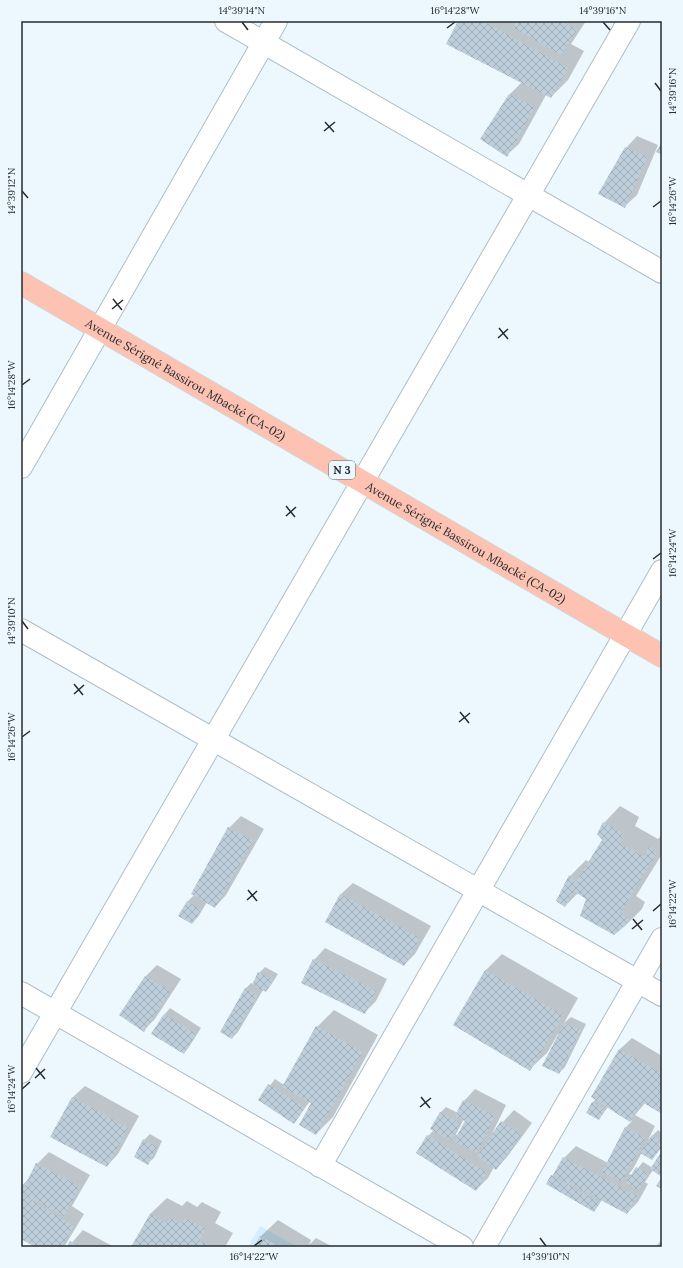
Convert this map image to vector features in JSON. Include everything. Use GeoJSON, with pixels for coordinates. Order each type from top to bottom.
{"type":"FeatureCollection","features":[{"type":"Feature","properties":{"kind":"main road","name":"Avenue Sérigné Bassirou Mbacké (CA-02)"},"geometry":{"type":"LineString","coordinates":[[21,284],[662,656]]}},
{"type":"Feature","properties":{"kind":"street"},"geometry":{"type":"LineString","coordinates":[[226,21],[662,272]]}},
{"type":"Feature","properties":{"kind":"street"},"geometry":{"type":"LineString","coordinates":[[21,467],[276,21]]}},
{"type":"Feature","properties":{"kind":"street"},"geometry":{"type":"LineString","coordinates":[[21,1072],[629,21]]}},
{"type":"Feature","properties":{"kind":"street"},"geometry":{"type":"LineString","coordinates":[[320,1166],[662,570]]}},
{"type":"Feature","properties":{"kind":"street"},"geometry":{"type":"LineString","coordinates":[[21,630],[662,995]]}},
{"type":"Feature","properties":{"kind":"street"},"geometry":{"type":"LineString","coordinates":[[484,1247],[662,939]]}},
{"type":"Feature","properties":{"kind":"street"},"geometry":{"type":"LineString","coordinates":[[21,993],[462,1247]]}},
{"type":"Feature","properties":{"kind":"shaded area"},"geometry":{"type":"Polygon","coordinates":[[[260,1226],[298,1247],[248,1247],[260,1226]]]}},
{"type":"Feature","properties":{"kind":"building"},"geometry":{"type":"Polygon","coordinates":[[[458,21],[483,21],[568,68],[551,98],[446,44],[458,21]]]}},
{"type":"Feature","properties":{"kind":"building"},"geometry":{"type":"Polygon","coordinates":[[[516,21],[561,21],[577,30],[561,55],[512,27],[516,21]]]}},
{"type":"Feature","properties":{"kind":"building"},"geometry":{"type":"Polygon","coordinates":[[[509,94],[535,107],[507,157],[480,139],[509,94]]]}},
{"type":"Feature","properties":{"kind":"building"},"geometry":{"type":"Polygon","coordinates":[[[662,142],[662,155],[656,152],[662,142]]]}},
{"type":"Feature","properties":{"kind":"building"},"geometry":{"type":"Polygon","coordinates":[[[625,147],[647,157],[625,208],[598,194],[625,147]]]}},
{"type":"Feature","properties":{"kind":"building"},"geometry":{"type":"Polygon","coordinates":[[[603,822],[624,834],[619,843],[644,857],[649,846],[657,853],[620,913],[629,919],[625,926],[614,935],[580,916],[586,899],[574,891],[565,907],[556,901],[569,875],[576,882],[602,840],[597,834],[603,822]]]}},
{"type":"Feature","properties":{"kind":"building"},"geometry":{"type":"Polygon","coordinates":[[[228,827],[253,841],[215,908],[191,894],[228,827]]]}},
{"type":"Feature","properties":{"kind":"building"},"geometry":{"type":"Polygon","coordinates":[[[340,894],[420,938],[404,966],[325,922],[340,894]]]}},
{"type":"Feature","properties":{"kind":"building"},"geometry":{"type":"Polygon","coordinates":[[[187,901],[201,910],[192,924],[178,916],[187,901]]]}},
{"type":"Feature","properties":{"kind":"building"},"geometry":{"type":"Polygon","coordinates":[[[313,959],[376,991],[365,1014],[301,983],[313,959]]]}},
{"type":"Feature","properties":{"kind":"building"},"geometry":{"type":"Polygon","coordinates":[[[485,970],[563,1015],[530,1071],[453,1025],[485,970]]]}},
{"type":"Feature","properties":{"kind":"building"},"geometry":{"type":"Polygon","coordinates":[[[258,972],[273,980],[266,992],[252,985],[258,972]]]}},
{"type":"Feature","properties":{"kind":"building"},"geometry":{"type":"Polygon","coordinates":[[[145,976],[170,991],[144,1032],[119,1015],[145,976]]]}},
{"type":"Feature","properties":{"kind":"building"},"geometry":{"type":"Polygon","coordinates":[[[245,988],[257,996],[232,1039],[220,1032],[245,988]]]}},
{"type":"Feature","properties":{"kind":"building"},"geometry":{"type":"Polygon","coordinates":[[[164,1014],[196,1034],[184,1054],[151,1034],[164,1014]]]}},
{"type":"Feature","properties":{"kind":"building"},"geometry":{"type":"Polygon","coordinates":[[[564,1023],[581,1030],[559,1074],[542,1066],[564,1023]]]}},
{"type":"Feature","properties":{"kind":"building"},"geometry":{"type":"Polygon","coordinates":[[[316,1026],[363,1052],[316,1135],[299,1125],[311,1103],[282,1087],[316,1026]]]}},
{"type":"Feature","properties":{"kind":"building"},"geometry":{"type":"Polygon","coordinates":[[[619,1049],[662,1074],[662,1114],[642,1102],[630,1122],[591,1097],[619,1049]]]}},
{"type":"Feature","properties":{"kind":"building"},"geometry":{"type":"Polygon","coordinates":[[[268,1084],[305,1108],[294,1124],[258,1100],[268,1084]]]}},
{"type":"Feature","properties":{"kind":"building"},"geometry":{"type":"Polygon","coordinates":[[[72,1097],[128,1128],[107,1167],[50,1137],[72,1097]]]}},
{"type":"Feature","properties":{"kind":"building"},"geometry":{"type":"Polygon","coordinates":[[[463,1100],[495,1116],[477,1153],[454,1141],[465,1121],[455,1116],[463,1100]]]}},
{"type":"Feature","properties":{"kind":"building"},"geometry":{"type":"Polygon","coordinates":[[[592,1102],[605,1110],[599,1120],[586,1113],[592,1102]]]}},
{"type":"Feature","properties":{"kind":"building"},"geometry":{"type":"Polygon","coordinates":[[[440,1112],[460,1123],[451,1141],[430,1129],[440,1112]]]}},
{"type":"Feature","properties":{"kind":"building"},"geometry":{"type":"Polygon","coordinates":[[[501,1121],[521,1135],[496,1170],[477,1156],[501,1121]]]}},
{"type":"Feature","properties":{"kind":"building"},"geometry":{"type":"Polygon","coordinates":[[[625,1127],[645,1138],[622,1182],[602,1172],[625,1127]]]}},
{"type":"Feature","properties":{"kind":"building"},"geometry":{"type":"Polygon","coordinates":[[[427,1135],[487,1173],[476,1191],[416,1153],[427,1135]]]}},
{"type":"Feature","properties":{"kind":"building"},"geometry":{"type":"Polygon","coordinates":[[[652,1135],[662,1142],[662,1146],[652,1160],[640,1153],[652,1135]]]}},
{"type":"Feature","properties":{"kind":"building"},"geometry":{"type":"Polygon","coordinates":[[[143,1139],[157,1147],[148,1165],[134,1157],[143,1139]]]}},
{"type":"Feature","properties":{"kind":"building"},"geometry":{"type":"Polygon","coordinates":[[[662,1151],[662,1177],[650,1169],[662,1151]]]}},
{"type":"Feature","properties":{"kind":"building"},"geometry":{"type":"Polygon","coordinates":[[[563,1157],[637,1196],[627,1214],[553,1175],[563,1157]]]}},
{"type":"Feature","properties":{"kind":"building"},"geometry":{"type":"Polygon","coordinates":[[[36,1163],[80,1187],[64,1216],[21,1193],[36,1163]]]}},
{"type":"Feature","properties":{"kind":"building"},"geometry":{"type":"Polygon","coordinates":[[[636,1167],[648,1174],[638,1191],[626,1183],[636,1167]]]}},
{"type":"Feature","properties":{"kind":"building"},"geometry":{"type":"Polygon","coordinates":[[[551,1175],[600,1203],[594,1212],[546,1184],[551,1175]]]}},
{"type":"Feature","properties":{"kind":"building"},"geometry":{"type":"Polygon","coordinates":[[[662,1177],[662,1189],[656,1186],[662,1177]]]}},
{"type":"Feature","properties":{"kind":"building"},"geometry":{"type":"Polygon","coordinates":[[[21,1194],[74,1226],[61,1247],[35,1247],[21,1239],[21,1194]]]}},
{"type":"Feature","properties":{"kind":"building"},"geometry":{"type":"Polygon","coordinates":[[[150,1214],[167,1223],[170,1217],[182,1224],[185,1218],[206,1229],[199,1240],[212,1247],[131,1247],[150,1214]]]}},
{"type":"Feature","properties":{"kind":"building"},"geometry":{"type":"Polygon","coordinates":[[[260,1236],[280,1247],[254,1247],[260,1236]]]}},
{"type":"Feature","properties":{"kind":"building"},"geometry":{"type":"Polygon","coordinates":[[[70,1241],[80,1247],[67,1247],[70,1241]]]}}]}
